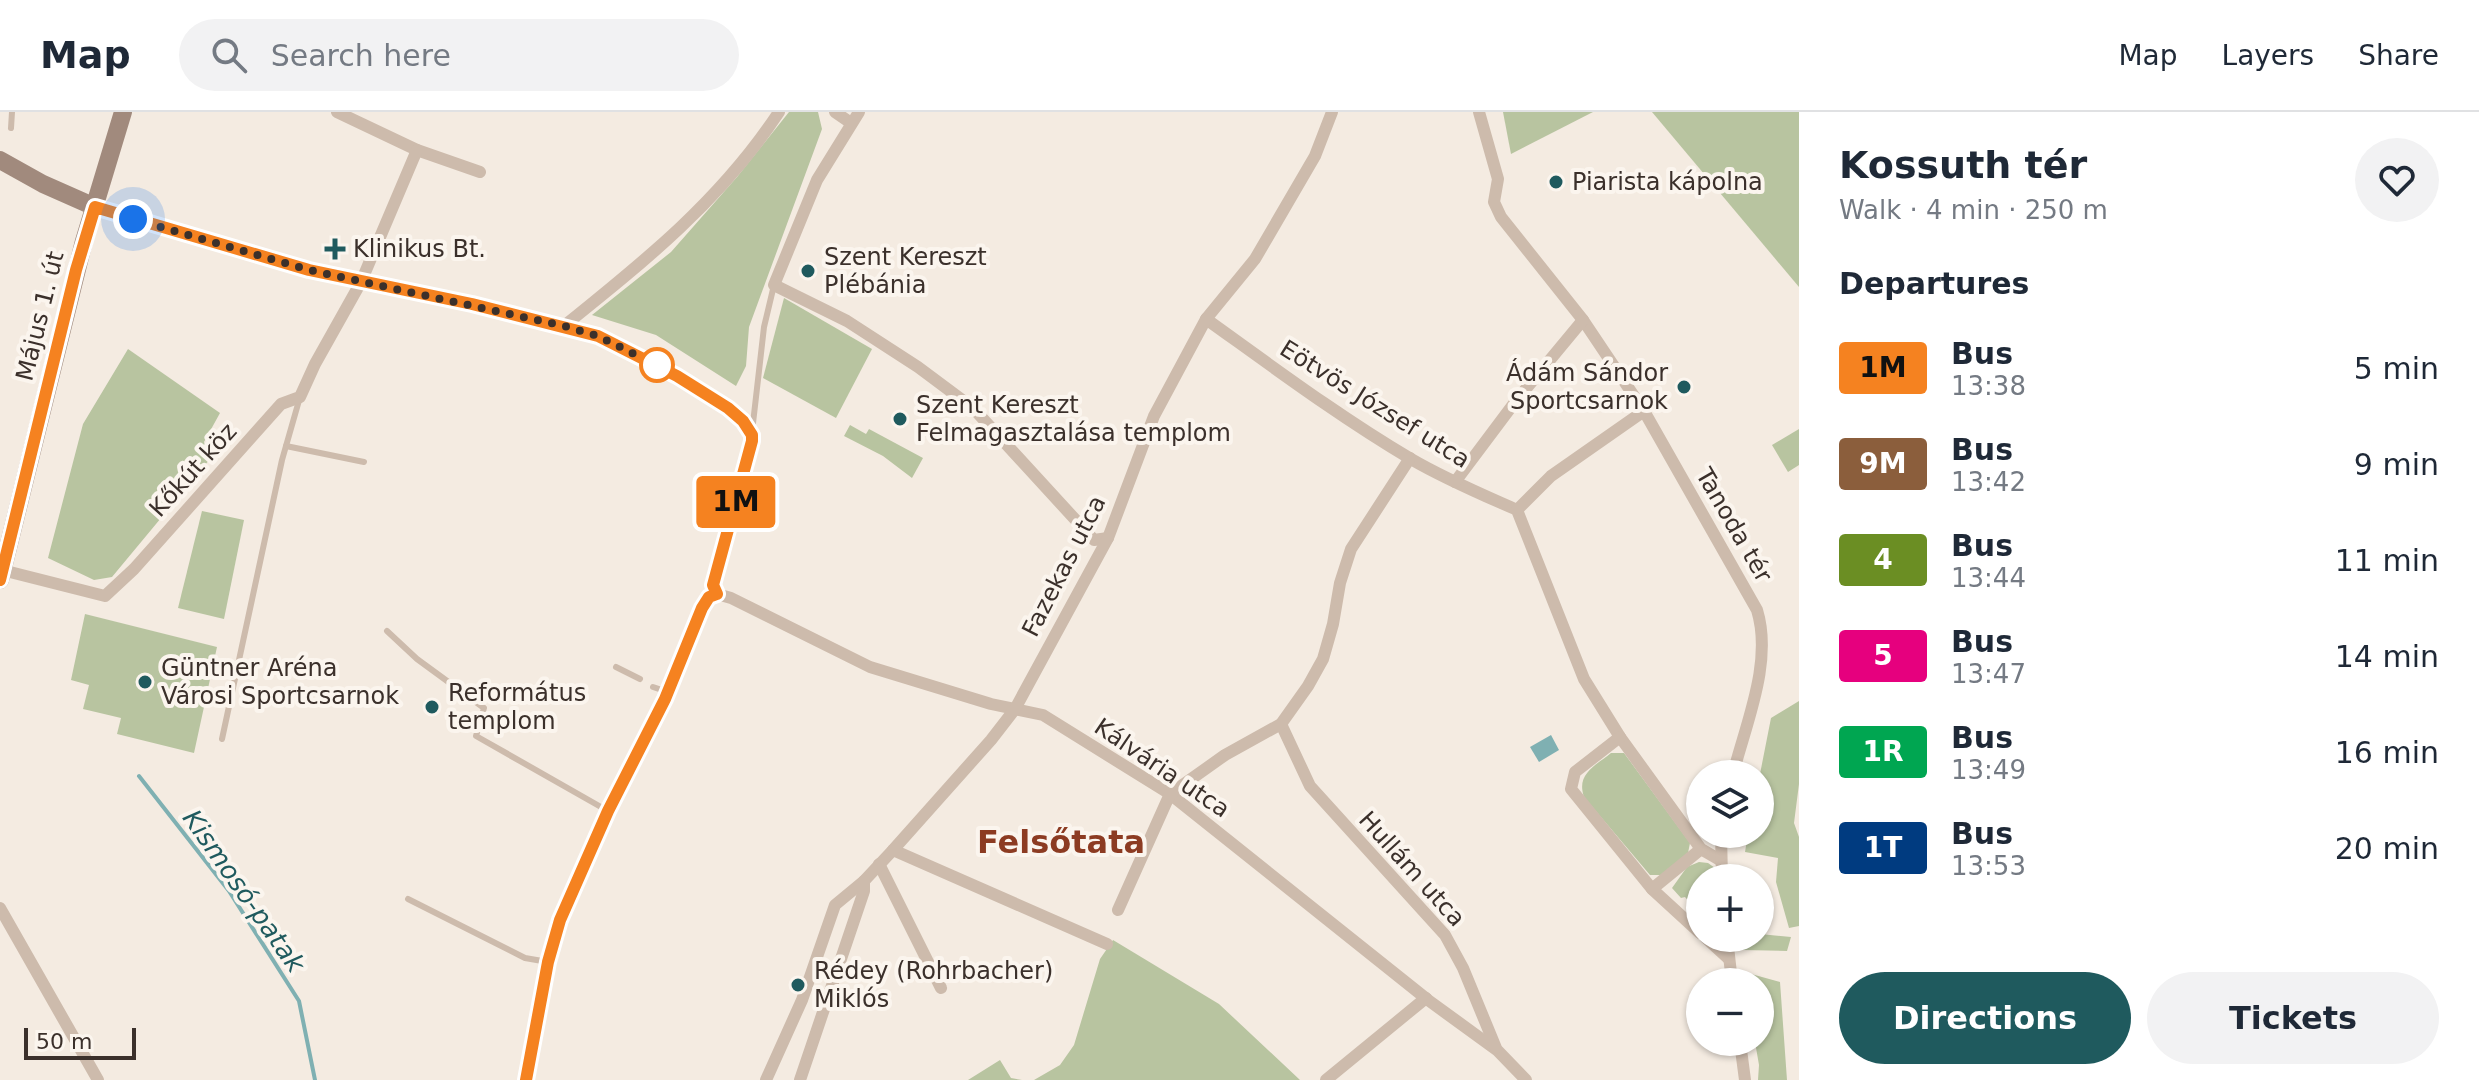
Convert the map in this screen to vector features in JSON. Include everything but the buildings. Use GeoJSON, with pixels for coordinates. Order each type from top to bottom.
{"type":"FeatureCollection","features":[{"type":"Feature","properties":{"kind":"main road","name":"Május 1. út"},"geometry":{"type":"LineString","coordinates":[[1,575],[80,255],[123,112]]}},
{"type":"Feature","properties":{"kind":"main road"},"geometry":{"type":"LineString","coordinates":[[0,160],[43,184],[95,207]]}},
{"type":"Feature","properties":{"kind":"street"},"geometry":{"type":"LineString","coordinates":[[337,112],[417,150],[480,172]]}},
{"type":"Feature","properties":{"kind":"street"},"geometry":{"type":"LineString","coordinates":[[564,326],[664,246],[706,204],[761,139],[779,112]]}},
{"type":"Feature","properties":{"kind":"street"},"geometry":{"type":"LineString","coordinates":[[835,112],[855,117],[817,180],[774,285],[847,321],[918,367],[973,408],[1094,540],[1108,538]]}},
{"type":"Feature","properties":{"kind":"street","name":"Fazekas utca"},"geometry":{"type":"LineString","coordinates":[[766,1080],[802,1000],[835,905],[864,881],[893,850],[1015,709],[1108,538],[1154,416],[1206,319],[1255,259],[1315,156],[1332,112]]}},
{"type":"Feature","properties":{"kind":"street","name":"Tanoda tér"},"geometry":{"type":"LineString","coordinates":[[1479,112],[1498,179],[1494,202],[1501,217],[1583,320],[1644,411],[1757,610],[1763,642],[1757,682],[1737,760]]}},
{"type":"Feature","properties":{"kind":"street"},"geometry":{"type":"LineString","coordinates":[[300,397],[361,282],[417,150]]}},
{"type":"Feature","properties":{"kind":"street"},"geometry":{"type":"LineString","coordinates":[[95,207],[361,282],[472,304],[598,336],[677,376],[728,408],[743,421],[752,435],[747,465],[713,585],[717,594],[709,597],[702,608],[668,692],[608,811],[560,920],[548,962],[526,1080]]}},
{"type":"Feature","properties":{"kind":"street","name":"Eötvös József utca"},"geometry":{"type":"LineString","coordinates":[[1206,319],[1410,458],[1517,510]]}},
{"type":"Feature","properties":{"kind":"street"},"geometry":{"type":"LineString","coordinates":[[1455,482],[1515,402],[1583,320]]}},
{"type":"Feature","properties":{"kind":"street","name":"Kőkút köz"},"geometry":{"type":"LineString","coordinates":[[1,575],[105,596],[134,569],[281,404],[300,397]]}},
{"type":"Feature","properties":{"kind":"street"},"geometry":{"type":"LineString","coordinates":[[1644,411],[1551,476],[1517,510],[1584,679],[1620,737],[1686,824]]}},
{"type":"Feature","properties":{"kind":"street"},"geometry":{"type":"LineString","coordinates":[[1118,910],[1170,794],[1225,755],[1281,724],[1308,686],[1323,659],[1351,549],[1410,458]]}},
{"type":"Feature","properties":{"kind":"street","name":"Kálvária utca"},"geometry":{"type":"LineString","coordinates":[[717,594],[731,598],[870,667],[1043,715],[1170,794],[1426,998],[1498,1051],[1526,1080]]}},
{"type":"Feature","properties":{"kind":"street","name":"Hullám utca"},"geometry":{"type":"LineString","coordinates":[[1281,724],[1310,786],[1445,935],[1463,968],[1498,1051]]}},
{"type":"Feature","properties":{"kind":"street"},"geometry":{"type":"LineString","coordinates":[[1620,737],[1575,772],[1571,789],[1652,889],[1686,920]]}},
{"type":"Feature","properties":{"kind":"street"},"geometry":{"type":"LineString","coordinates":[[1652,889],[1690,848]]}},
{"type":"Feature","properties":{"kind":"street"},"geometry":{"type":"LineString","coordinates":[[1707,848],[1720,860]]}},
{"type":"Feature","properties":{"kind":"street"},"geometry":{"type":"LineString","coordinates":[[1720,848],[1720,864]]}},
{"type":"Feature","properties":{"kind":"street"},"geometry":{"type":"LineString","coordinates":[[893,850],[1107,944]]}},
{"type":"Feature","properties":{"kind":"street"},"geometry":{"type":"LineString","coordinates":[[879,864],[941,988]]}},
{"type":"Feature","properties":{"kind":"street","name":"Fazekas utca"},"geometry":{"type":"LineString","coordinates":[[800,1080],[864,891],[864,881]]}},
{"type":"Feature","properties":{"kind":"street"},"geometry":{"type":"LineString","coordinates":[[0,908],[93,1079]]}},
{"type":"Feature","properties":{"kind":"street"},"geometry":{"type":"LineString","coordinates":[[1721,952],[1729,959]]}},
{"type":"Feature","properties":{"kind":"street"},"geometry":{"type":"LineString","coordinates":[[1728,952],[1730,968]]}},
{"type":"Feature","properties":{"kind":"street"},"geometry":{"type":"LineString","coordinates":[[1326,1080],[1426,998]]}},
{"type":"Feature","properties":{"kind":"street"},"geometry":{"type":"LineString","coordinates":[[1742,1056],[1745,1080]]}},
{"type":"Feature","properties":{"kind":"lane"},"geometry":{"type":"LineString","coordinates":[[11,128],[12,112]]}},
{"type":"Feature","properties":{"kind":"lane"},"geometry":{"type":"LineString","coordinates":[[752,435],[764,327],[774,285]]}},
{"type":"Feature","properties":{"kind":"lane"},"geometry":{"type":"LineString","coordinates":[[222,739],[286,446],[300,397]]}},
{"type":"Feature","properties":{"kind":"lane"},"geometry":{"type":"LineString","coordinates":[[286,446],[364,462]]}},
{"type":"Feature","properties":{"kind":"lane"},"geometry":{"type":"LineString","coordinates":[[387,631],[417,659],[484,708],[476,736],[608,811]]}},
{"type":"Feature","properties":{"kind":"lane"},"geometry":{"type":"LineString","coordinates":[[616,667],[640,679]]}},
{"type":"Feature","properties":{"kind":"lane"},"geometry":{"type":"LineString","coordinates":[[653,687],[668,692]]}},
{"type":"Feature","properties":{"kind":"lane"},"geometry":{"type":"LineString","coordinates":[[408,899],[525,958],[548,962]]}},
{"type":"Feature","properties":{"kind":"green space"},"geometry":{"type":"Polygon","coordinates":[[[789,112],[818,112],[822,129],[749,327],[746,366],[736,386],[656,335],[592,315],[671,252],[789,112]]]}},
{"type":"Feature","properties":{"kind":"green space"},"geometry":{"type":"Polygon","coordinates":[[[1503,112],[1593,112],[1511,154],[1503,112]]]}},
{"type":"Feature","properties":{"kind":"green space"},"geometry":{"type":"Polygon","coordinates":[[[1652,112],[1799,112],[1799,287],[1652,112]]]}},
{"type":"Feature","properties":{"kind":"green space"},"geometry":{"type":"Polygon","coordinates":[[[784,298],[872,349],[836,418],[763,378],[784,298]]]}},
{"type":"Feature","properties":{"kind":"green space"},"geometry":{"type":"Polygon","coordinates":[[[128,349],[220,413],[204,442],[210,459],[112,577],[94,580],[48,558],[83,424],[128,349]]]}},
{"type":"Feature","properties":{"kind":"green space"},"geometry":{"type":"Polygon","coordinates":[[[850,425],[866,434],[869,429],[923,458],[912,478],[883,456],[844,436],[850,425]]]}},
{"type":"Feature","properties":{"kind":"green space"},"geometry":{"type":"Polygon","coordinates":[[[1799,429],[1799,465],[1788,472],[1772,445],[1799,429]]]}},
{"type":"Feature","properties":{"kind":"green space"},"geometry":{"type":"Polygon","coordinates":[[[202,511],[244,520],[224,619],[178,608],[202,511]]]}},
{"type":"Feature","properties":{"kind":"green space","name":"Güntner Aréna Városi Sportcsarnok"},"geometry":{"type":"Polygon","coordinates":[[[85,614],[217,647],[194,753],[117,734],[121,718],[83,709],[89,685],[71,680],[85,614]]]}},
{"type":"Feature","properties":{"kind":"green space"},"geometry":{"type":"Polygon","coordinates":[[[1799,701],[1799,784],[1794,823],[1799,837],[1799,926],[1789,928],[1776,882],[1778,858],[1745,852],[1746,848],[1774,848],[1774,760],[1763,760],[1771,718],[1799,701]]]}},
{"type":"Feature","properties":{"kind":"green space"},"geometry":{"type":"Polygon","coordinates":[[[1611,753],[1624,753],[1686,838],[1688,853],[1662,875],[1650,875],[1584,797],[1583,782],[1593,767],[1611,753]]]}},
{"type":"Feature","properties":{"kind":"green space"},"geometry":{"type":"Polygon","coordinates":[[[1686,868],[1686,898],[1681,898],[1672,888],[1686,868]]]}},
{"type":"Feature","properties":{"kind":"green space"},"geometry":{"type":"Polygon","coordinates":[[[1774,935],[1791,937],[1787,951],[1774,951],[1774,935]]]}},
{"type":"Feature","properties":{"kind":"green space"},"geometry":{"type":"Polygon","coordinates":[[[1113,940],[1219,1004],[1300,1080],[1034,1080],[1060,1065],[1074,1045],[1100,959],[1113,940]]]}},
{"type":"Feature","properties":{"kind":"green space"},"geometry":{"type":"Polygon","coordinates":[[[1774,980],[1780,982],[1787,1080],[1758,1080],[1757,1056],[1774,1056],[1774,980]]]}},
{"type":"Feature","properties":{"kind":"green space"},"geometry":{"type":"Polygon","coordinates":[[[1000,1060],[1011,1078],[1022,1080],[968,1080],[1000,1060]]]}},
{"type":"Feature","properties":{"kind":"water"},"geometry":{"type":"Polygon","coordinates":[[[1551,735],[1559,750],[1539,762],[1530,747],[1551,735]]]}},
{"type":"Feature","properties":{"kind":"waterway","name":"Kismosó-patak"},"geometry":{"type":"LineString","coordinates":[[139,776],[229,891],[299,1001],[315,1080]]}},
{"type":"Feature","properties":{"kind":"bus line","name":"1M"},"geometry":{"type":"LineString","coordinates":[[0,580],[76,270],[95,207],[309,270],[472,304],[598,336],[703,391],[743,421],[752,435],[752,441],[713,585],[717,594],[709,597],[702,608],[665,699],[608,811],[560,920],[548,962],[526,1080]]}},
{"type":"Feature","properties":{"kind":"place","name":"Piarista kápolna"},"geometry":{"type":"Point","coordinates":[1556,182]}},
{"type":"Feature","properties":{"kind":"place","name":"Klinikus Bt."},"geometry":{"type":"Point","coordinates":[335,249]}},
{"type":"Feature","properties":{"kind":"place","name":"Szent Kereszt Plébánia"},"geometry":{"type":"Point","coordinates":[808,271]}},
{"type":"Feature","properties":{"kind":"place","name":"Ádám Sándor Sportcsarnok"},"geometry":{"type":"Point","coordinates":[1684,387]}},
{"type":"Feature","properties":{"kind":"place","name":"Szent Kereszt Felmagasztalása templom"},"geometry":{"type":"Point","coordinates":[900,419]}},
{"type":"Feature","properties":{"kind":"place","name":"Güntner Aréna Városi Sportcsarnok"},"geometry":{"type":"Point","coordinates":[145,682]}},
{"type":"Feature","properties":{"kind":"place","name":"Református templom"},"geometry":{"type":"Point","coordinates":[432,707]}},
{"type":"Feature","properties":{"kind":"place","name":"Rédey (Rohrbacher) Miklós"},"geometry":{"type":"Point","coordinates":[798,985]}},
{"type":"Feature","properties":{"kind":"district","name":"Felsőtata"},"geometry":{"type":"Point","coordinates":[1061,842]}},
{"type":"Feature","properties":{"kind":"route"},"geometry":{"type":"LineString","coordinates":[[133,219],[309,270],[564,326],[598,336],[662,368],[657,365]]}}]}
